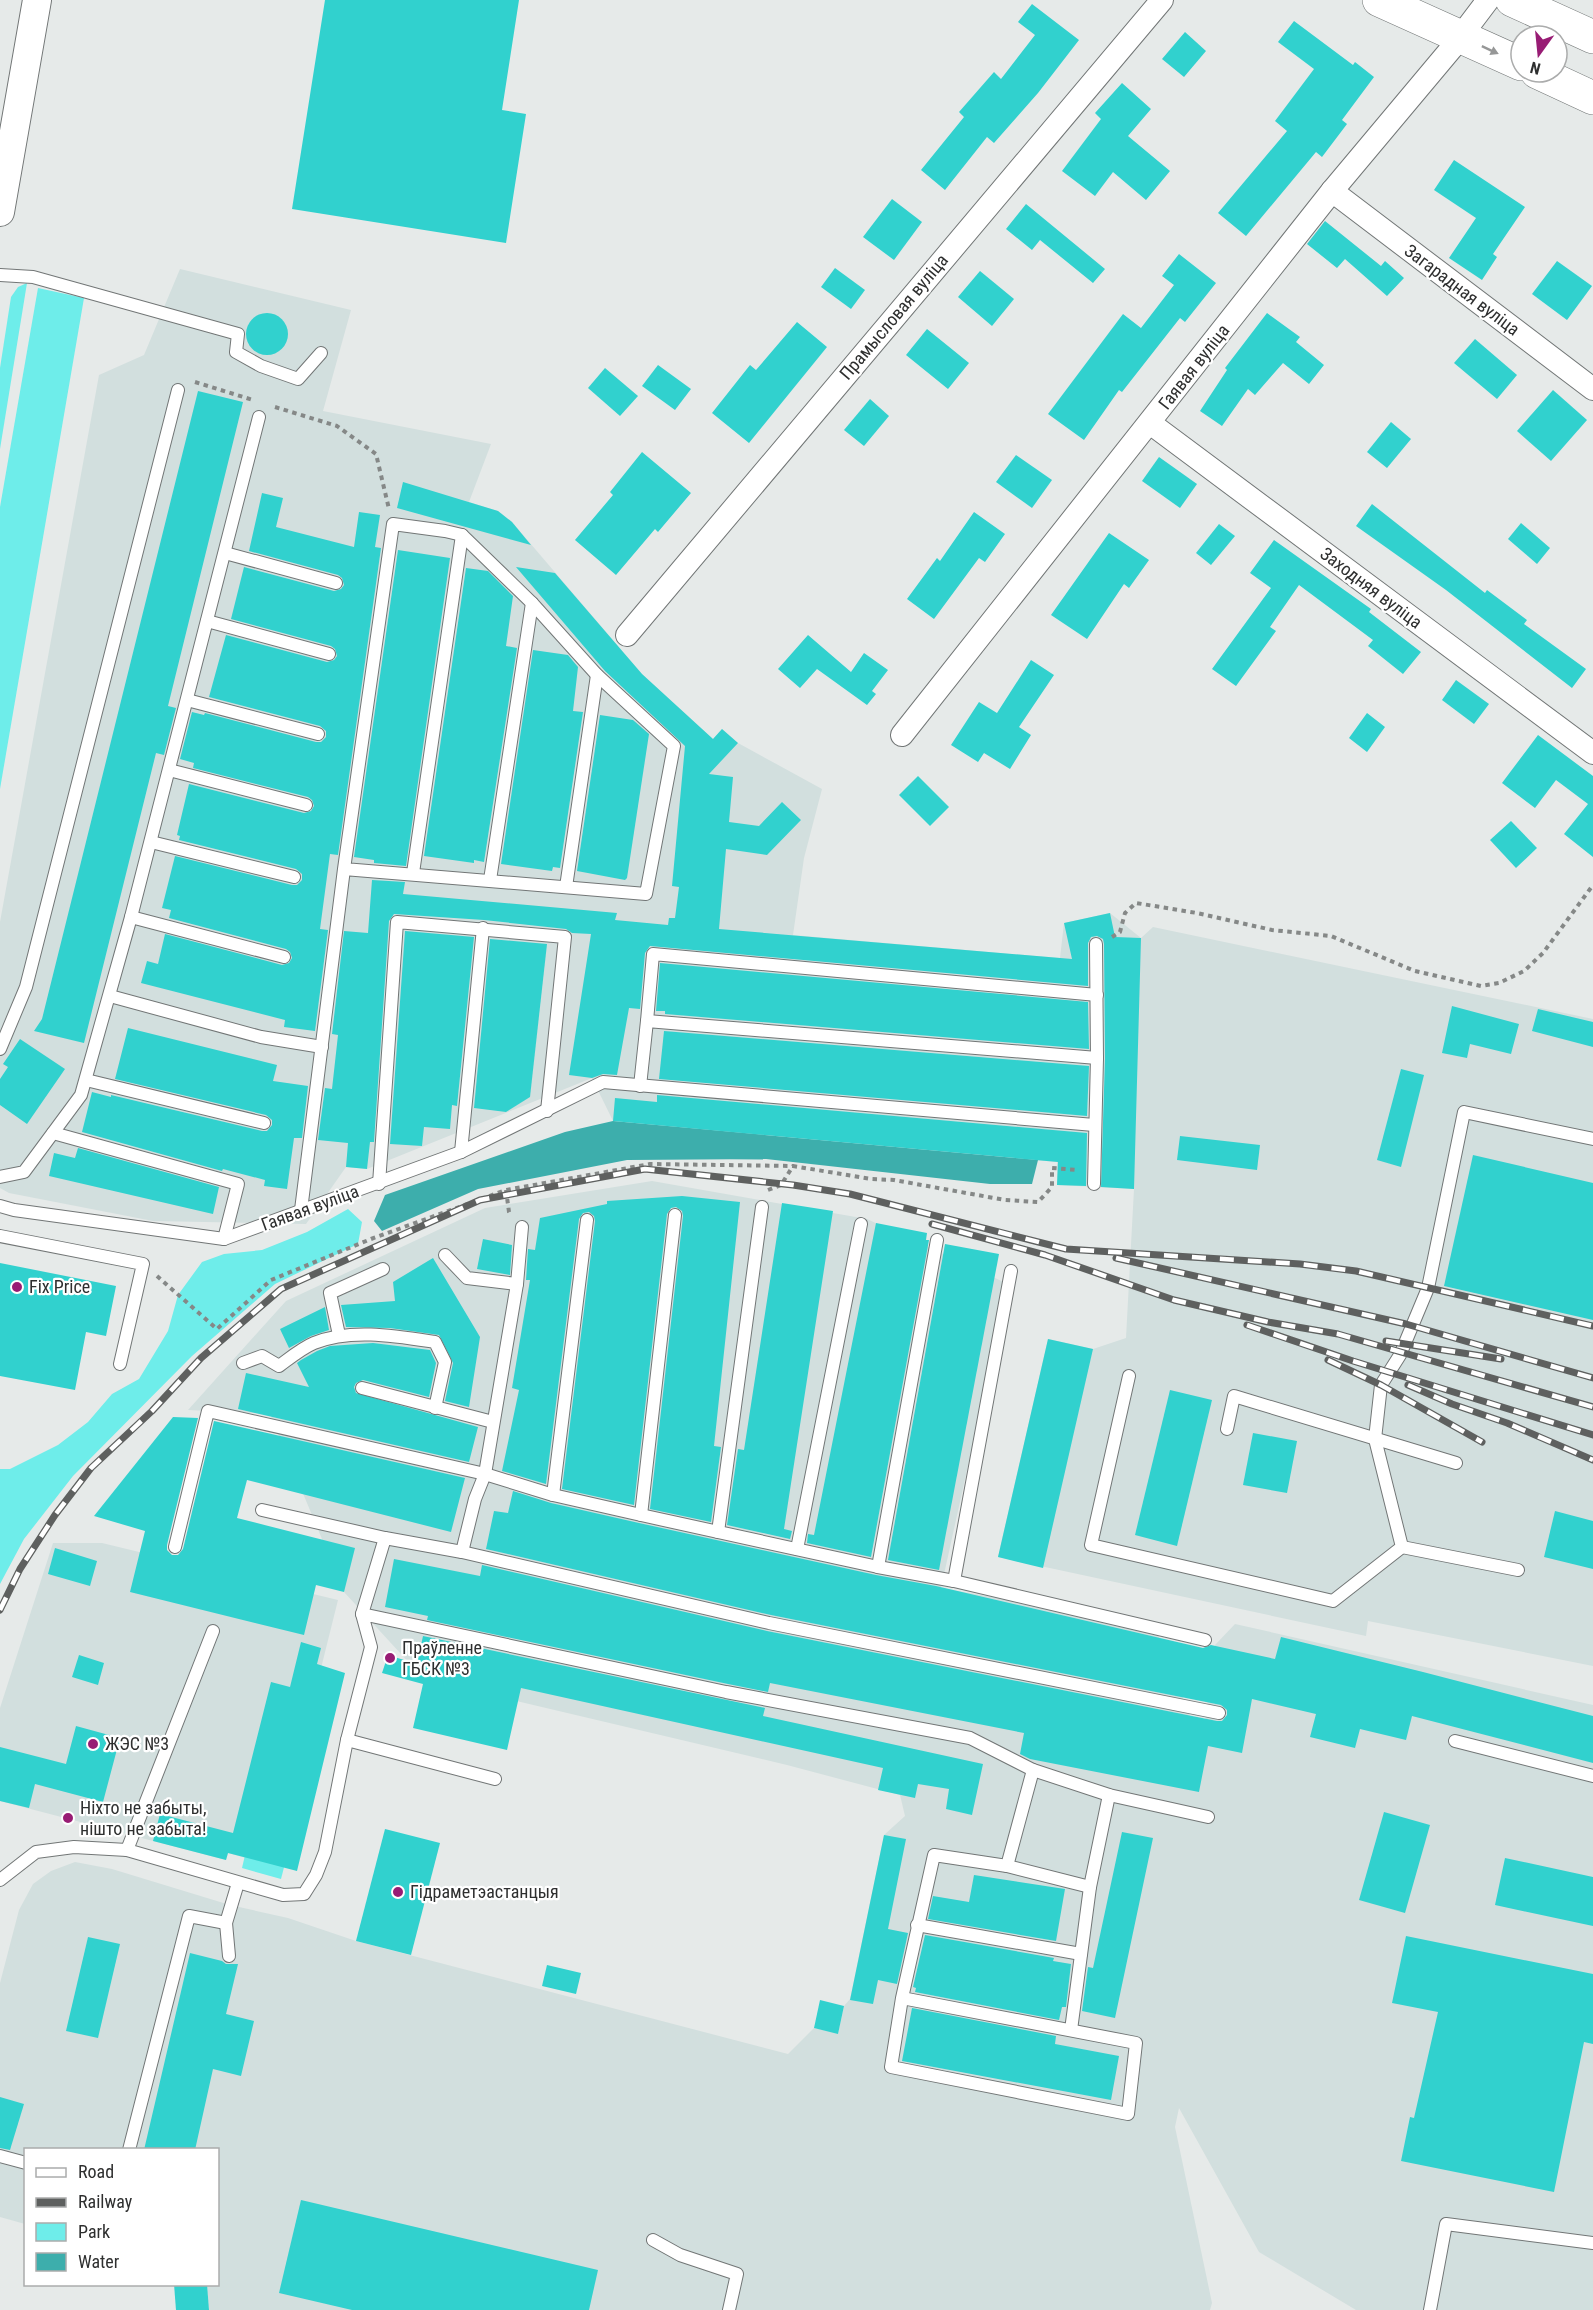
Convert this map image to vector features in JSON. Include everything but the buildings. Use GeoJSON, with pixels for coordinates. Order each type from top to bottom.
{"type":"FeatureCollection","features":[{"type":"Feature","properties":{"kind":"main road"},"geometry":{"type":"LineString","coordinates":[[1379,0],[1509,58]]}},
{"type":"Feature","properties":{"kind":"main road"},"geometry":{"type":"LineString","coordinates":[[1512,0],[1593,37]]}},
{"type":"Feature","properties":{"kind":"main road"},"geometry":{"type":"LineString","coordinates":[[1563,84],[1593,98]]}},
{"type":"Feature","properties":{"kind":"street"},"geometry":{"type":"LineString","coordinates":[[0,212],[37,0]]}},
{"type":"Feature","properties":{"kind":"street","name":"Прамысловая вуліца"},"geometry":{"type":"LineString","coordinates":[[627,635],[1162,0]]}},
{"type":"Feature","properties":{"kind":"street","name":"Гаявая вуліца"},"geometry":{"type":"LineString","coordinates":[[902,735],[1332,191],[1488,0]]}},
{"type":"Feature","properties":{"kind":"street","name":"Загарадная вуліца"},"geometry":{"type":"LineString","coordinates":[[1332,191],[1593,389]]}},
{"type":"Feature","properties":{"kind":"street","name":"Заходняя вуліца"},"geometry":{"type":"LineString","coordinates":[[1150,423],[1593,753]]}},
{"type":"Feature","properties":{"kind":"lane"},"geometry":{"type":"LineString","coordinates":[[0,275],[33,278],[238,334],[236,352],[261,366],[298,379],[321,353]]}},
{"type":"Feature","properties":{"kind":"lane"},"geometry":{"type":"LineString","coordinates":[[0,1049],[26,987],[178,390]]}},
{"type":"Feature","properties":{"kind":"lane"},"geometry":{"type":"LineString","coordinates":[[0,1177],[24,1172],[81,1095],[151,842],[260,417]]}},
{"type":"Feature","properties":{"kind":"lane"},"geometry":{"type":"LineString","coordinates":[[301,1210],[344,869],[393,524],[462,535],[532,603],[597,675],[674,746],[646,894],[344,869]]}},
{"type":"Feature","properties":{"kind":"lane"},"geometry":{"type":"LineString","coordinates":[[413,873],[462,535]]}},
{"type":"Feature","properties":{"kind":"lane"},"geometry":{"type":"LineString","coordinates":[[225,553],[336,583]]}},
{"type":"Feature","properties":{"kind":"lane"},"geometry":{"type":"LineString","coordinates":[[490,880],[532,603]]}},
{"type":"Feature","properties":{"kind":"lane"},"geometry":{"type":"LineString","coordinates":[[207,621],[329,654]]}},
{"type":"Feature","properties":{"kind":"lane"},"geometry":{"type":"LineString","coordinates":[[566,887],[597,675]]}},
{"type":"Feature","properties":{"kind":"lane"},"geometry":{"type":"LineString","coordinates":[[187,700],[318,734]]}},
{"type":"Feature","properties":{"kind":"lane"},"geometry":{"type":"LineString","coordinates":[[169,770],[306,806]]}},
{"type":"Feature","properties":{"kind":"lane"},"geometry":{"type":"LineString","coordinates":[[151,842],[294,878]]}},
{"type":"Feature","properties":{"kind":"lane"},"geometry":{"type":"LineString","coordinates":[[131,917],[284,957]]}},
{"type":"Feature","properties":{"kind":"lane"},"geometry":{"type":"LineString","coordinates":[[379,1184],[397,922],[565,937],[547,1111]]}},
{"type":"Feature","properties":{"kind":"lane"},"geometry":{"type":"LineString","coordinates":[[461,1152],[483,928]]}},
{"type":"Feature","properties":{"kind":"lane"},"geometry":{"type":"LineString","coordinates":[[1094,1184],[1097,1058],[1096,944]]}},
{"type":"Feature","properties":{"kind":"lane"},"geometry":{"type":"LineString","coordinates":[[1094,1125],[640,1086],[653,954],[1097,995]]}},
{"type":"Feature","properties":{"kind":"lane"},"geometry":{"type":"LineString","coordinates":[[110,996],[261,1037],[322,1047]]}},
{"type":"Feature","properties":{"kind":"lane"},"geometry":{"type":"LineString","coordinates":[[647,1021],[1097,1058]]}},
{"type":"Feature","properties":{"kind":"lane"},"geometry":{"type":"LineString","coordinates":[[86,1080],[264,1123]]}},
{"type":"Feature","properties":{"kind":"lane","name":"Гаявая вуліца"},"geometry":{"type":"LineString","coordinates":[[0,1206],[14,1210],[224,1239],[461,1152],[603,1082],[640,1086]]}},
{"type":"Feature","properties":{"kind":"lane"},"geometry":{"type":"LineString","coordinates":[[1402,1547],[1375,1438],[1381,1385],[1400,1355],[1428,1288],[1464,1112],[1593,1139]]}},
{"type":"Feature","properties":{"kind":"lane"},"geometry":{"type":"LineString","coordinates":[[53,1133],[238,1184],[224,1239]]}},
{"type":"Feature","properties":{"kind":"lane"},"geometry":{"type":"LineString","coordinates":[[718,1532],[762,1207]]}},
{"type":"Feature","properties":{"kind":"lane"},"geometry":{"type":"LineString","coordinates":[[641,1515],[675,1215]]}},
{"type":"Feature","properties":{"kind":"lane"},"geometry":{"type":"LineString","coordinates":[[553,1495],[587,1220]]}},
{"type":"Feature","properties":{"kind":"lane"},"geometry":{"type":"LineString","coordinates":[[797,1549],[861,1224]]}},
{"type":"Feature","properties":{"kind":"lane"},"geometry":{"type":"LineString","coordinates":[[462,1551],[475,1499],[485,1474],[517,1284],[522,1227]]}},
{"type":"Feature","properties":{"kind":"lane"},"geometry":{"type":"LineString","coordinates":[[0,1236],[143,1264],[120,1364]]}},
{"type":"Feature","properties":{"kind":"lane"},"geometry":{"type":"LineString","coordinates":[[878,1567],[938,1240]]}},
{"type":"Feature","properties":{"kind":"lane"},"geometry":{"type":"LineString","coordinates":[[445,1255],[467,1278],[517,1284]]}},
{"type":"Feature","properties":{"kind":"lane"},"geometry":{"type":"LineString","coordinates":[[339,1335],[330,1293],[383,1269]]}},
{"type":"Feature","properties":{"kind":"lane"},"geometry":{"type":"LineString","coordinates":[[954,1581],[1011,1271]]}},
{"type":"Feature","properties":{"kind":"lane"},"geometry":{"type":"LineString","coordinates":[[243,1363],[262,1356],[279,1366],[312,1343],[339,1335],[394,1336],[435,1342],[445,1362],[435,1408]]}},
{"type":"Feature","properties":{"kind":"lane"},"geometry":{"type":"LineString","coordinates":[[1129,1376],[1090,1545],[1333,1601],[1402,1547],[1518,1570]]}},
{"type":"Feature","properties":{"kind":"lane"},"geometry":{"type":"LineString","coordinates":[[362,1388],[493,1422]]}},
{"type":"Feature","properties":{"kind":"lane"},"geometry":{"type":"LineString","coordinates":[[1227,1429],[1234,1396],[1456,1463]]}},
{"type":"Feature","properties":{"kind":"lane"},"geometry":{"type":"LineString","coordinates":[[176,1547],[208,1411],[485,1474],[553,1495],[878,1567],[954,1581],[1205,1640]]}},
{"type":"Feature","properties":{"kind":"lane"},"geometry":{"type":"LineString","coordinates":[[262,1510],[385,1538],[462,1551],[770,1623],[1219,1713]]}},
{"type":"Feature","properties":{"kind":"lane"},"geometry":{"type":"LineString","coordinates":[[0,1880],[36,1852],[74,1847],[127,1850],[283,1895],[304,1894],[316,1875],[325,1852],[347,1740],[371,1647],[362,1614],[385,1538]]}},
{"type":"Feature","properties":{"kind":"lane"},"geometry":{"type":"LineString","coordinates":[[362,1614],[726,1692],[970,1738],[1033,1770],[1109,1795],[1208,1817]]}},
{"type":"Feature","properties":{"kind":"lane"},"geometry":{"type":"LineString","coordinates":[[127,1850],[213,1630]]}},
{"type":"Feature","properties":{"kind":"lane"},"geometry":{"type":"LineString","coordinates":[[347,1740],[495,1779]]}},
{"type":"Feature","properties":{"kind":"lane"},"geometry":{"type":"LineString","coordinates":[[1455,1741],[1593,1776]]}},
{"type":"Feature","properties":{"kind":"lane"},"geometry":{"type":"LineString","coordinates":[[1007,1866],[1033,1770]]}},
{"type":"Feature","properties":{"kind":"lane"},"geometry":{"type":"LineString","coordinates":[[1071,2030],[1090,1887],[1109,1795]]}},
{"type":"Feature","properties":{"kind":"lane"},"geometry":{"type":"LineString","coordinates":[[902,1998],[1136,2043],[1128,2114],[891,2067],[902,1998],[934,1855],[1007,1866],[1090,1887]]}},
{"type":"Feature","properties":{"kind":"lane"},"geometry":{"type":"LineString","coordinates":[[230,1956],[226,1923],[238,1883]]}},
{"type":"Feature","properties":{"kind":"lane"},"geometry":{"type":"LineString","coordinates":[[130,2148],[189,1916],[226,1923]]}},
{"type":"Feature","properties":{"kind":"lane"},"geometry":{"type":"LineString","coordinates":[[917,1925],[1081,1954]]}},
{"type":"Feature","properties":{"kind":"lane"},"geometry":{"type":"LineString","coordinates":[[0,2156],[24,2162]]}},
{"type":"Feature","properties":{"kind":"lane"},"geometry":{"type":"LineString","coordinates":[[1431,2310],[1446,2224],[1593,2243]]}},
{"type":"Feature","properties":{"kind":"lane"},"geometry":{"type":"LineString","coordinates":[[653,2240],[680,2255],[738,2274],[729,2310]]}},
{"type":"Feature","properties":{"kind":"path"},"geometry":{"type":"LineString","coordinates":[[178,390],[187,380],[262,403]]}},
{"type":"Feature","properties":{"kind":"path"},"geometry":{"type":"LineString","coordinates":[[273,406],[337,426],[376,454],[393,524]]}},
{"type":"Feature","properties":{"kind":"path"},"geometry":{"type":"LineString","coordinates":[[1096,944],[1120,932],[1125,913],[1136,903],[1197,913],[1272,930],[1330,936],[1415,971],[1481,986],[1499,983],[1524,971],[1544,953],[1593,885]]}},
{"type":"Feature","properties":{"kind":"path"},"geometry":{"type":"LineString","coordinates":[[143,1264],[217,1329],[271,1280],[371,1239],[506,1190],[650,1164],[794,1166],[870,1179],[894,1180],[1005,1200],[1038,1202],[1052,1187],[1052,1168],[1094,1170]]}},
{"type":"Feature","properties":{"kind":"path"},"geometry":{"type":"LineString","coordinates":[[762,1207],[768,1191],[781,1185],[794,1166]]}},
{"type":"Feature","properties":{"kind":"path"},"geometry":{"type":"LineString","coordinates":[[506,1190],[509,1212]]}},
{"type":"Feature","properties":{"kind":"shaded area"},"geometry":{"type":"Polygon","coordinates":[[[180,269],[351,310],[323,411],[491,444],[469,502],[498,511],[512,522],[642,674],[713,739],[722,729],[738,743],[822,789],[804,858],[793,935],[1060,958],[1064,923],[1110,913],[1141,938],[1153,927],[1593,1019],[1593,1666],[1368,1621],[1366,1636],[998,1557],[1048,1339],[1093,1349],[1126,1338],[1134,1189],[1057,1185],[1057,1162],[613,1121],[592,1078],[367,1169],[346,1167],[306,1224],[153,1221],[9,1193],[0,1188],[0,922],[99,375],[144,355],[180,269]]]}},
{"type":"Feature","properties":{"kind":"shaded area"},"geometry":{"type":"Polygon","coordinates":[[[652,1181],[867,1219],[1008,1284],[941,1588],[1154,1625],[1202,1746],[1215,1645],[1235,1624],[1593,1705],[1593,2310],[1356,2310],[1259,2252],[1179,2108],[1175,2127],[1212,2303],[1210,2310],[209,2310],[207,2286],[219,2286],[219,2148],[24,2148],[24,2224],[0,2217],[0,1983],[19,1910],[33,1884],[51,1871],[75,1862],[112,1869],[230,1905],[288,1918],[356,1941],[788,2054],[814,2028],[838,2033],[844,2006],[850,1999],[884,1835],[905,1816],[900,1795],[787,1765],[424,1679],[344,1592],[270,1414],[188,1410],[286,1301],[485,1208],[652,1181]]]}},
{"type":"Feature","properties":{"kind":"shaded area"},"geometry":{"type":"Polygon","coordinates":[[[53,1543],[102,1543],[338,1600],[272,1865],[228,1853],[226,1860],[0,1801],[0,1708],[53,1543]]]}},
{"type":"Feature","properties":{"kind":"green space"},"geometry":{"type":"Polygon","coordinates":[[[27,283],[0,449],[0,368],[11,297],[18,287],[27,283]]]}},
{"type":"Feature","properties":{"kind":"green space"},"geometry":{"type":"Polygon","coordinates":[[[38,288],[84,298],[0,789],[0,507],[38,288]]]}},
{"type":"Feature","properties":{"kind":"green space"},"geometry":{"type":"Polygon","coordinates":[[[348,1209],[362,1222],[358,1244],[275,1284],[192,1356],[73,1476],[24,1539],[0,1584],[0,1469],[10,1469],[58,1445],[88,1422],[112,1394],[139,1379],[168,1331],[178,1295],[202,1262],[224,1254],[262,1250],[307,1232],[348,1209]]]}},
{"type":"Feature","properties":{"kind":"green space"},"geometry":{"type":"Polygon","coordinates":[[[256,1808],[297,1817],[281,1879],[242,1868],[256,1808]]]}},
{"type":"Feature","properties":{"kind":"water"},"geometry":{"type":"Polygon","coordinates":[[[613,1121],[1038,1160],[1032,1184],[990,1184],[766,1159],[627,1160],[478,1189],[382,1231],[374,1221],[385,1195],[565,1132],[613,1121]]]}},
{"type":"Feature","properties":{"kind":"railway"},"geometry":{"type":"LineString","coordinates":[[0,1610],[20,1569],[55,1515],[91,1468],[152,1411],[201,1358],[281,1289],[480,1200],[645,1169],[793,1185],[850,1194],[1066,1249],[1300,1264],[1356,1271],[1593,1326]]}},
{"type":"Feature","properties":{"kind":"railway"},"geometry":{"type":"LineString","coordinates":[[932,1224],[1045,1255],[1174,1300],[1268,1322],[1338,1334],[1593,1407]]}},
{"type":"Feature","properties":{"kind":"railway"},"geometry":{"type":"LineString","coordinates":[[1116,1258],[1406,1324],[1593,1378]]}},
{"type":"Feature","properties":{"kind":"railway"},"geometry":{"type":"LineString","coordinates":[[1247,1325],[1353,1361],[1593,1435]]}},
{"type":"Feature","properties":{"kind":"railway"},"geometry":{"type":"LineString","coordinates":[[1386,1341],[1501,1359]]}},
{"type":"Feature","properties":{"kind":"railway"},"geometry":{"type":"LineString","coordinates":[[1328,1360],[1381,1385],[1482,1442]]}},
{"type":"Feature","properties":{"kind":"railway"},"geometry":{"type":"LineString","coordinates":[[1408,1385],[1452,1404],[1507,1423],[1593,1460]]}},
{"type":"Feature","properties":{"kind":"place","name":"Fix Price"},"geometry":{"type":"Point","coordinates":[17,1287]}},
{"type":"Feature","properties":{"kind":"place","name":"Праўленне ГБСК №3"},"geometry":{"type":"Point","coordinates":[390,1658]}},
{"type":"Feature","properties":{"kind":"place","name":"ЖЭС №3"},"geometry":{"type":"Point","coordinates":[93,1744]}},
{"type":"Feature","properties":{"kind":"place","name":"Ніхто не забыты, нішто не забыта!"},"geometry":{"type":"Point","coordinates":[68,1818]}},
{"type":"Feature","properties":{"kind":"place","name":"Гідраметэастанцыя"},"geometry":{"type":"Point","coordinates":[398,1892]}}]}
